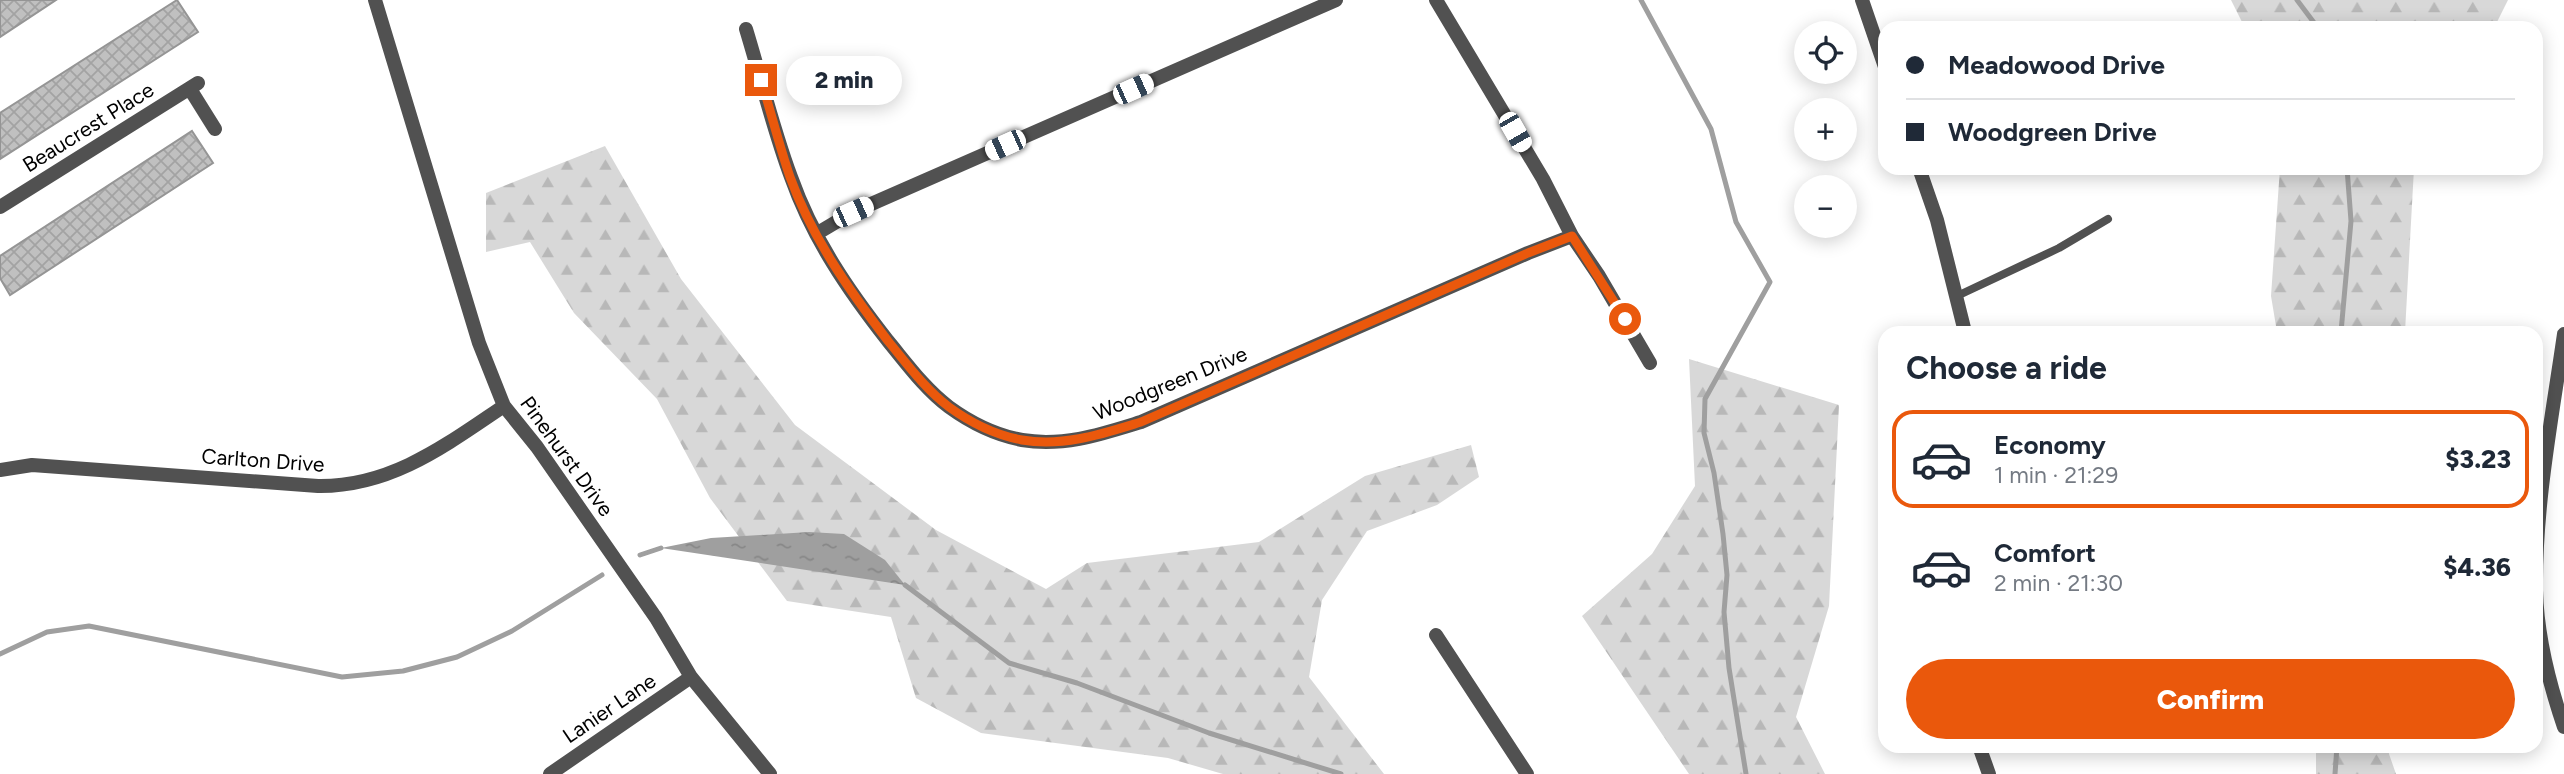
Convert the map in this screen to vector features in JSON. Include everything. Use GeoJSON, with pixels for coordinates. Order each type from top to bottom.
{"type":"FeatureCollection","features":[{"type":"Feature","properties":{"kind":"street","name":"Pinehurst Drive"},"geometry":{"type":"LineString","coordinates":[[375,0],[479,343],[504,406],[537,447],[649,608],[691,677],[770,774]]}},
{"type":"Feature","properties":{"kind":"street"},"geometry":{"type":"LineString","coordinates":[[816,234],[853,212],[1336,0]]}},
{"type":"Feature","properties":{"kind":"street"},"geometry":{"type":"LineString","coordinates":[[1436,0],[1543,179],[1572,236],[1650,363]]}},
{"type":"Feature","properties":{"kind":"street"},"geometry":{"type":"LineString","coordinates":[[1862,0],[1878,47]]}},
{"type":"Feature","properties":{"kind":"street","name":"Woodgreen Drive"},"geometry":{"type":"LineString","coordinates":[[746,29],[791,178],[816,234],[847,288],[911,370],[936,396],[965,418],[991,432],[1021,440],[1050,442],[1095,436],[1141,422],[1572,236]]}},
{"type":"Feature","properties":{"kind":"street","name":"Beaucrest Place"},"geometry":{"type":"LineString","coordinates":[[0,206],[194,86],[215,129]]}},
{"type":"Feature","properties":{"kind":"street"},"geometry":{"type":"LineString","coordinates":[[1921,175],[1937,220],[1964,326]]}},
{"type":"Feature","properties":{"kind":"street"},"geometry":{"type":"LineString","coordinates":[[2543,482],[2564,334]]}},
{"type":"Feature","properties":{"kind":"street","name":"Carlton Drive"},"geometry":{"type":"LineString","coordinates":[[0,470],[32,466],[318,486],[351,485],[416,463],[504,406]]}},
{"type":"Feature","properties":{"kind":"street"},"geometry":{"type":"LineString","coordinates":[[1436,635],[1527,774]]}},
{"type":"Feature","properties":{"kind":"street"},"geometry":{"type":"LineString","coordinates":[[2543,654],[2564,727]]}},
{"type":"Feature","properties":{"kind":"street","name":"Lanier Lane"},"geometry":{"type":"LineString","coordinates":[[550,774],[691,677]]}},
{"type":"Feature","properties":{"kind":"street"},"geometry":{"type":"LineString","coordinates":[[1982,753],[1989,774]]}},
{"type":"Feature","properties":{"kind":"lane"},"geometry":{"type":"LineString","coordinates":[[1957,296],[2059,248],[2108,219]]}},
{"type":"Feature","properties":{"kind":"green space"},"geometry":{"type":"Polygon","coordinates":[[[2231,0],[2508,0],[2498,21],[2242,21],[2231,0]]]}},
{"type":"Feature","properties":{"kind":"green space"},"geometry":{"type":"Polygon","coordinates":[[[605,146],[681,279],[795,425],[936,530],[1046,589],[1087,563],[1259,542],[1365,476],[1471,445],[1479,477],[1437,505],[1367,531],[1322,600],[1309,677],[1384,774],[1223,774],[1168,758],[981,733],[916,698],[891,617],[787,601],[710,498],[657,399],[574,313],[530,242],[486,252],[486,193],[605,146]]]}},
{"type":"Feature","properties":{"kind":"green space"},"geometry":{"type":"Polygon","coordinates":[[[2280,175],[2414,175],[2405,326],[2276,326],[2271,296],[2280,175]]]}},
{"type":"Feature","properties":{"kind":"green space"},"geometry":{"type":"Polygon","coordinates":[[[1689,359],[1839,405],[1829,606],[1796,717],[1825,774],[1689,774],[1582,616],[1652,554],[1695,486],[1689,359]]]}},
{"type":"Feature","properties":{"kind":"green space"},"geometry":{"type":"Polygon","coordinates":[[[2316,753],[2389,753],[2396,774],[2316,774],[2316,753]]]}},
{"type":"Feature","properties":{"kind":"water"},"geometry":{"type":"Polygon","coordinates":[[[809,532],[844,534],[885,560],[905,585],[661,548],[711,538],[809,532]]]}},
{"type":"Feature","properties":{"kind":"building"},"geometry":{"type":"Polygon","coordinates":[[[0,0],[56,0],[0,37],[0,0]]]}},
{"type":"Feature","properties":{"kind":"building"},"geometry":{"type":"Polygon","coordinates":[[[177,0],[198,32],[0,159],[0,113],[177,0]]]}},
{"type":"Feature","properties":{"kind":"building"},"geometry":{"type":"Polygon","coordinates":[[[192,131],[213,163],[10,295],[0,278],[0,256],[192,131]]]}},
{"type":"Feature","properties":{"kind":"waterway"},"geometry":{"type":"LineString","coordinates":[[1641,0],[1711,129],[1736,222],[1770,282],[1705,399],[1704,433],[1714,473],[1727,575],[1724,612],[1729,668],[1746,774]]}},
{"type":"Feature","properties":{"kind":"waterway"},"geometry":{"type":"LineString","coordinates":[[2297,0],[2313,21]]}},
{"type":"Feature","properties":{"kind":"waterway"},"geometry":{"type":"LineString","coordinates":[[2342,326],[2351,221],[2348,175]]}},
{"type":"Feature","properties":{"kind":"waterway"},"geometry":{"type":"LineString","coordinates":[[640,555],[661,548]]}},
{"type":"Feature","properties":{"kind":"waterway"},"geometry":{"type":"LineString","coordinates":[[0,654],[47,632],[89,626],[342,677],[403,671],[457,657],[512,631],[602,575]]}},
{"type":"Feature","properties":{"kind":"waterway"},"geometry":{"type":"LineString","coordinates":[[905,585],[1009,663],[1077,683],[1209,733],[1341,774]]}},
{"type":"Feature","properties":{"kind":"waterway"},"geometry":{"type":"LineString","coordinates":[[2335,774],[2336,753]]}},
{"type":"Feature","properties":{"kind":"route"},"geometry":{"type":"LineString","coordinates":[[761,80],[791,178],[816,234],[847,288],[911,370],[936,396],[965,418],[991,432],[1021,440],[1050,442],[1095,436],[1141,422],[1572,236],[1625,319]]}}]}
